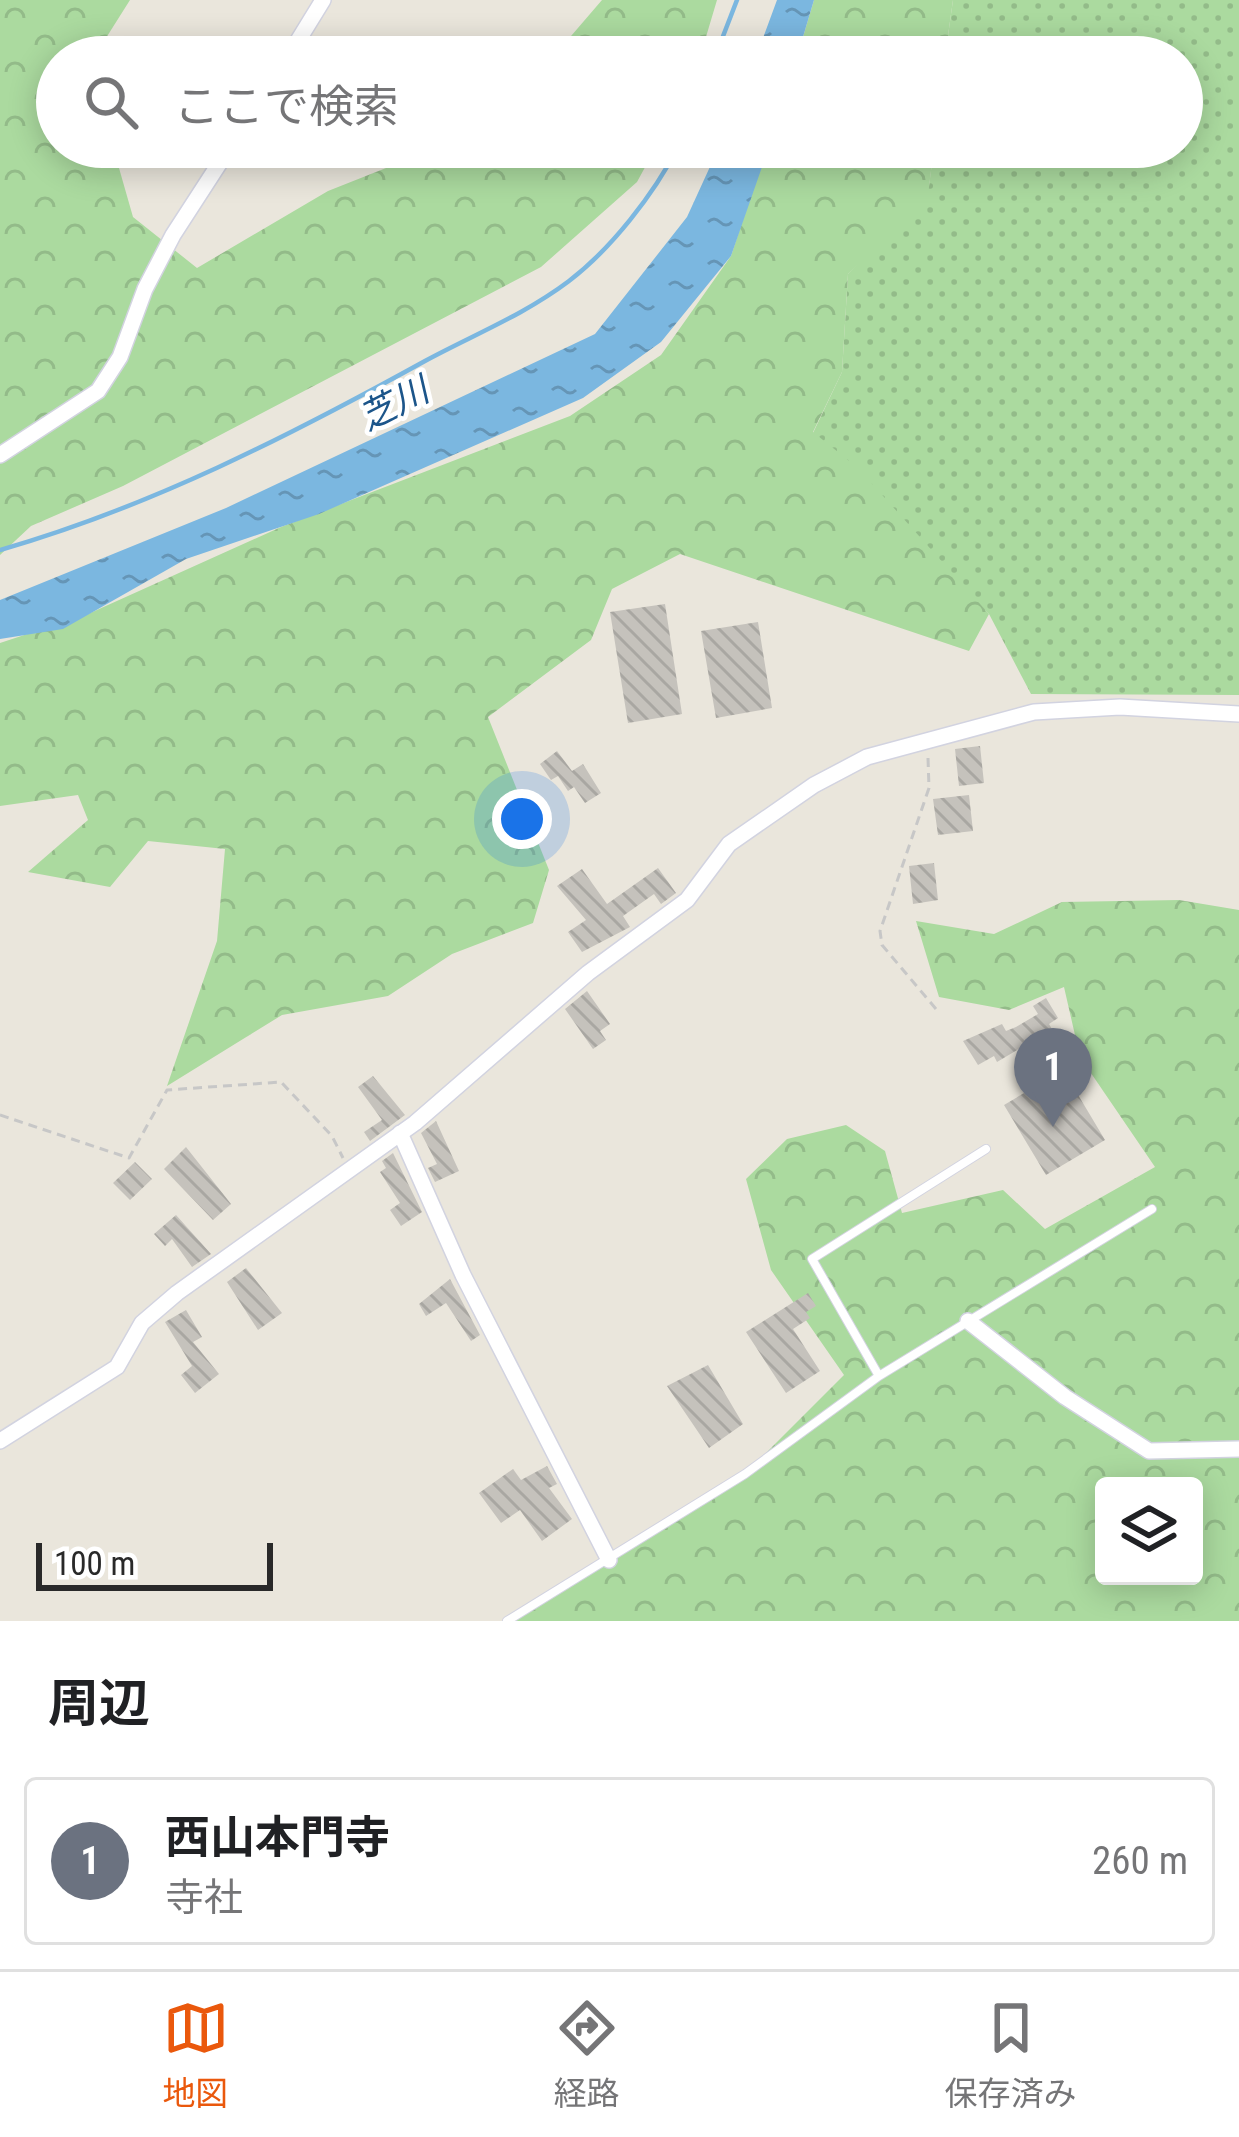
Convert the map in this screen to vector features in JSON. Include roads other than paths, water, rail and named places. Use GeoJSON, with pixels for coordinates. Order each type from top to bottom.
{"type":"FeatureCollection","features":[{"type":"Feature","properties":{"kind":"street"},"geometry":{"type":"LineString","coordinates":[[301,36],[323,0]]}},
{"type":"Feature","properties":{"kind":"street"},"geometry":{"type":"LineString","coordinates":[[0,454],[98,391],[120,358],[145,289],[173,235],[216,168]]}},
{"type":"Feature","properties":{"kind":"street"},"geometry":{"type":"LineString","coordinates":[[0,1441],[117,1367],[142,1323],[177,1292],[400,1133],[588,973],[687,900],[729,844],[850,766],[928,739],[1034,712],[1120,707],[1239,714]]}},
{"type":"Feature","properties":{"kind":"street"},"geometry":{"type":"LineString","coordinates":[[400,1133],[464,1275],[608,1559]]}},
{"type":"Feature","properties":{"kind":"street"},"geometry":{"type":"LineString","coordinates":[[968,1321],[1083,1410],[1149,1451],[1239,1449]]}},
{"type":"Feature","properties":{"kind":"lane"},"geometry":{"type":"LineString","coordinates":[[879,1376],[812,1258],[986,1149]]}},
{"type":"Feature","properties":{"kind":"lane"},"geometry":{"type":"LineString","coordinates":[[507,1621],[745,1474],[879,1376],[1152,1209]]}},
{"type":"Feature","properties":{"kind":"water"},"geometry":{"type":"Polygon","coordinates":[[[777,0],[814,0],[803,36],[764,36],[777,0]]]}},
{"type":"Feature","properties":{"kind":"water"},"geometry":{"type":"Polygon","coordinates":[[[709,168],[762,168],[731,256],[661,342],[583,398],[319,514],[186,559],[63,629],[0,639],[0,600],[226,508],[595,334],[687,217],[709,168]]]}},
{"type":"Feature","properties":{"kind":"waterway"},"geometry":{"type":"LineString","coordinates":[[723,36],[737,0]]}},
{"type":"Feature","properties":{"kind":"waterway","name":"芝川"},"geometry":{"type":"LineString","coordinates":[[0,550],[111,513],[218,468],[534,304],[585,268],[616,237],[666,168]]}},
{"type":"Feature","properties":{"kind":"place","name":"西山本門寺"},"geometry":{"type":"Point","coordinates":[1053,1127]}}]}
